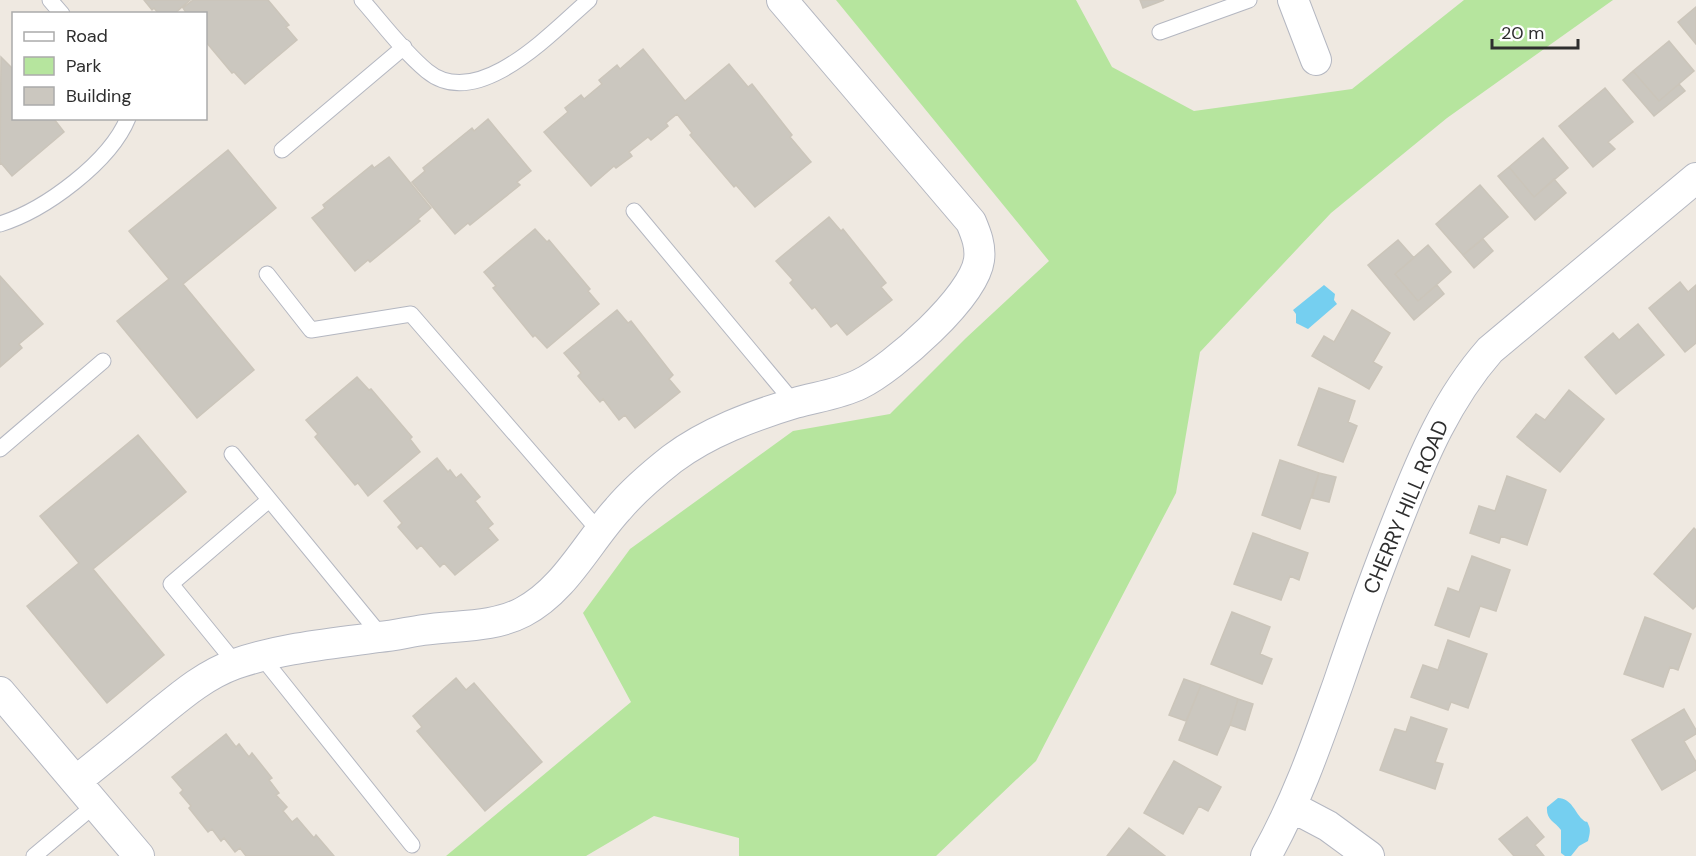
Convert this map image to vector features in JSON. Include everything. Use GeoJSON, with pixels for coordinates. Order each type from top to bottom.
{"type":"FeatureCollection","features":[{"type":"Feature","properties":{"kind":"street"},"geometry":{"type":"LineString","coordinates":[[76,781],[191,687],[213,673],[248,660],[304,646],[466,626],[505,619],[535,606],[557,586],[618,508],[644,482],[694,445],[734,424],[794,403],[858,385],[883,371],[909,350],[955,303],[970,283],[979,261],[978,240],[971,222],[782,0]]}},
{"type":"Feature","properties":{"kind":"street"},"geometry":{"type":"LineString","coordinates":[[1293,0],[1316,60]]}},
{"type":"Feature","properties":{"kind":"street","name":"CHERRY HILL ROAD"},"geometry":{"type":"LineString","coordinates":[[1266,856],[1292,807],[1312,759],[1378,569],[1423,456],[1462,383],[1490,350],[1696,178]]}},
{"type":"Feature","properties":{"kind":"street"},"geometry":{"type":"LineString","coordinates":[[0,692],[139,856]]}},
{"type":"Feature","properties":{"kind":"street"},"geometry":{"type":"LineString","coordinates":[[1292,807],[1328,826],[1369,856]]}},
{"type":"Feature","properties":{"kind":"lane"},"geometry":{"type":"LineString","coordinates":[[50,0],[60,12]]}},
{"type":"Feature","properties":{"kind":"lane"},"geometry":{"type":"LineString","coordinates":[[362,0],[429,72],[452,84],[490,77],[508,67],[589,0]]}},
{"type":"Feature","properties":{"kind":"lane"},"geometry":{"type":"LineString","coordinates":[[1160,32],[1250,0]]}},
{"type":"Feature","properties":{"kind":"lane"},"geometry":{"type":"LineString","coordinates":[[282,150],[404,47]]}},
{"type":"Feature","properties":{"kind":"lane"},"geometry":{"type":"LineString","coordinates":[[0,224],[20,218],[50,200],[105,155],[118,139],[127,120]]}},
{"type":"Feature","properties":{"kind":"lane"},"geometry":{"type":"LineString","coordinates":[[634,211],[794,403]]}},
{"type":"Feature","properties":{"kind":"lane"},"geometry":{"type":"LineString","coordinates":[[267,274],[311,330],[411,314],[600,532]]}},
{"type":"Feature","properties":{"kind":"lane"},"geometry":{"type":"LineString","coordinates":[[0,449],[103,361]]}},
{"type":"Feature","properties":{"kind":"lane"},"geometry":{"type":"LineString","coordinates":[[232,454],[382,637]]}},
{"type":"Feature","properties":{"kind":"lane"},"geometry":{"type":"LineString","coordinates":[[269,500],[171,584],[248,660],[412,844]]}},
{"type":"Feature","properties":{"kind":"lane"},"geometry":{"type":"LineString","coordinates":[[34,856],[96,804]]}},
{"type":"Feature","properties":{"kind":"green space"},"geometry":{"type":"Polygon","coordinates":[[[836,0],[1076,0],[1112,67],[1194,111],[1352,89],[1464,0],[1613,0],[1447,118],[1331,213],[1200,352],[1176,493],[1036,761],[936,856],[739,856],[739,838],[654,816],[586,856],[446,856],[631,702],[583,613],[630,549],[793,431],[890,414],[966,338],[1049,261],[836,0]]]}},
{"type":"Feature","properties":{"kind":"water"},"geometry":{"type":"Polygon","coordinates":[[[1324,285],[1335,294],[1334,300],[1337,304],[1308,329],[1296,323],[1296,314],[1293,310],[1324,285]]]}},
{"type":"Feature","properties":{"kind":"water"},"geometry":{"type":"Polygon","coordinates":[[[1558,798],[1570,803],[1590,828],[1588,841],[1579,846],[1571,856],[1561,853],[1561,830],[1548,815],[1547,807],[1558,798]]]}},
{"type":"Feature","properties":{"kind":"building"},"geometry":{"type":"Polygon","coordinates":[[[144,0],[190,0],[176,12],[157,12],[154,8],[152,10],[144,0]]]}},
{"type":"Feature","properties":{"kind":"building"},"geometry":{"type":"Polygon","coordinates":[[[193,0],[268,0],[289,25],[286,27],[297,40],[245,84],[234,72],[232,73],[207,43],[207,12],[186,12],[183,8],[193,0]]]}},
{"type":"Feature","properties":{"kind":"building"},"geometry":{"type":"Polygon","coordinates":[[[1140,0],[1164,0],[1143,8],[1140,0]]]}},
{"type":"Feature","properties":{"kind":"building"},"geometry":{"type":"Polygon","coordinates":[[[1696,7],[1696,44],[1678,22],[1696,7]]]}},
{"type":"Feature","properties":{"kind":"building"},"geometry":{"type":"Polygon","coordinates":[[[1669,41],[1694,71],[1659,101],[1633,71],[1669,41]]]}},
{"type":"Feature","properties":{"kind":"building"},"geometry":{"type":"Polygon","coordinates":[[[643,49],[685,101],[729,64],[748,87],[752,84],[811,162],[755,207],[736,185],[734,187],[690,135],[692,133],[677,114],[666,123],[668,126],[651,140],[648,137],[629,152],[632,156],[616,168],[614,166],[591,186],[544,132],[568,112],[565,108],[581,95],[584,99],[602,84],[599,80],[617,65],[620,69],[643,49]]]}},
{"type":"Feature","properties":{"kind":"building"},"geometry":{"type":"Polygon","coordinates":[[[1,57],[12,68],[12,120],[55,120],[64,132],[12,176],[0,164],[1,57]]]}},
{"type":"Feature","properties":{"kind":"building"},"geometry":{"type":"Polygon","coordinates":[[[1633,71],[1659,101],[1679,84],[1685,91],[1654,116],[1623,80],[1633,71]]]}},
{"type":"Feature","properties":{"kind":"building"},"geometry":{"type":"Polygon","coordinates":[[[1605,88],[1633,122],[1608,142],[1615,149],[1593,167],[1559,126],[1605,88]]]}},
{"type":"Feature","properties":{"kind":"building"},"geometry":{"type":"Polygon","coordinates":[[[488,119],[531,171],[517,182],[520,185],[470,225],[468,223],[455,234],[412,182],[425,171],[423,168],[472,128],[474,131],[488,119]]]}},
{"type":"Feature","properties":{"kind":"building"},"geometry":{"type":"Polygon","coordinates":[[[1543,138],[1568,168],[1534,197],[1509,167],[1543,138]]]}},
{"type":"Feature","properties":{"kind":"building"},"geometry":{"type":"Polygon","coordinates":[[[228,150],[276,208],[183,284],[254,370],[197,418],[117,321],[169,279],[129,231],[228,150]]]}},
{"type":"Feature","properties":{"kind":"building"},"geometry":{"type":"Polygon","coordinates":[[[389,157],[431,208],[418,219],[420,221],[370,262],[368,260],[355,271],[312,218],[325,208],[323,205],[372,165],[374,168],[389,157]]]}},
{"type":"Feature","properties":{"kind":"building"},"geometry":{"type":"Polygon","coordinates":[[[1509,167],[1534,197],[1554,179],[1566,193],[1535,220],[1498,176],[1509,167]]]}},
{"type":"Feature","properties":{"kind":"building"},"geometry":{"type":"Polygon","coordinates":[[[1480,185],[1508,217],[1463,255],[1436,224],[1480,185]]]}},
{"type":"Feature","properties":{"kind":"building"},"geometry":{"type":"Polygon","coordinates":[[[829,217],[841,231],[843,229],[886,283],[881,287],[892,300],[847,335],[837,323],[831,327],[815,307],[812,309],[790,283],[793,280],[776,261],[829,217]]]}},
{"type":"Feature","properties":{"kind":"building"},"geometry":{"type":"Polygon","coordinates":[[[535,229],[547,242],[549,240],[590,289],[588,291],[599,304],[547,348],[535,335],[533,337],[493,288],[496,286],[484,272],[535,229]]]}},
{"type":"Feature","properties":{"kind":"building"},"geometry":{"type":"Polygon","coordinates":[[[1483,239],[1493,251],[1474,268],[1463,255],[1483,239]]]}},
{"type":"Feature","properties":{"kind":"building"},"geometry":{"type":"Polygon","coordinates":[[[1398,240],[1414,258],[1395,274],[1418,301],[1437,285],[1444,294],[1414,320],[1368,265],[1398,240]]]}},
{"type":"Feature","properties":{"kind":"building"},"geometry":{"type":"Polygon","coordinates":[[[1428,245],[1451,272],[1418,301],[1395,274],[1428,245]]]}},
{"type":"Feature","properties":{"kind":"building"},"geometry":{"type":"Polygon","coordinates":[[[0,276],[43,324],[19,344],[22,348],[0,367],[0,276]]]}},
{"type":"Feature","properties":{"kind":"building"},"geometry":{"type":"Polygon","coordinates":[[[1680,282],[1688,292],[1696,285],[1696,343],[1685,352],[1649,308],[1680,282]]]}},
{"type":"Feature","properties":{"kind":"building"},"geometry":{"type":"Polygon","coordinates":[[[617,310],[628,323],[631,321],[673,375],[669,379],[680,392],[635,428],[625,415],[619,420],[603,399],[600,402],[578,376],[581,373],[564,353],[617,310]]]}},
{"type":"Feature","properties":{"kind":"building"},"geometry":{"type":"Polygon","coordinates":[[[1352,310],[1390,333],[1373,362],[1382,367],[1369,389],[1312,356],[1324,336],[1334,342],[1352,310]]]}},
{"type":"Feature","properties":{"kind":"building"},"geometry":{"type":"Polygon","coordinates":[[[1638,324],[1664,355],[1616,394],[1585,357],[1613,333],[1619,340],[1638,324]]]}},
{"type":"Feature","properties":{"kind":"building"},"geometry":{"type":"Polygon","coordinates":[[[357,377],[369,390],[371,389],[412,437],[410,439],[420,452],[368,496],[358,483],[355,485],[315,437],[318,434],[306,420],[357,377]]]}},
{"type":"Feature","properties":{"kind":"building"},"geometry":{"type":"Polygon","coordinates":[[[1319,388],[1355,401],[1348,422],[1357,426],[1343,462],[1298,445],[1319,388]]]}},
{"type":"Feature","properties":{"kind":"building"},"geometry":{"type":"Polygon","coordinates":[[[1569,390],[1604,419],[1560,472],[1517,437],[1536,414],[1545,420],[1569,390]]]}},
{"type":"Feature","properties":{"kind":"building"},"geometry":{"type":"Polygon","coordinates":[[[138,435],[186,492],[93,569],[164,655],[107,703],[27,606],[79,563],[40,516],[138,435]]]}},
{"type":"Feature","properties":{"kind":"building"},"geometry":{"type":"Polygon","coordinates":[[[437,458],[456,478],[461,474],[480,497],[475,501],[493,524],[488,528],[498,540],[455,575],[444,563],[440,567],[421,545],[417,549],[398,527],[402,523],[384,501],[437,458]]]}},
{"type":"Feature","properties":{"kind":"building"},"geometry":{"type":"Polygon","coordinates":[[[1280,460],[1319,473],[1300,529],[1262,515],[1280,460]]]}},
{"type":"Feature","properties":{"kind":"building"},"geometry":{"type":"Polygon","coordinates":[[[1319,473],[1336,477],[1329,502],[1312,498],[1319,473]]]}},
{"type":"Feature","properties":{"kind":"building"},"geometry":{"type":"Polygon","coordinates":[[[1507,476],[1546,490],[1527,545],[1501,536],[1499,543],[1470,533],[1479,506],[1495,511],[1507,476]]]}},
{"type":"Feature","properties":{"kind":"building"},"geometry":{"type":"Polygon","coordinates":[[[1694,528],[1696,530],[1696,606],[1693,609],[1654,574],[1694,528]]]}},
{"type":"Feature","properties":{"kind":"building"},"geometry":{"type":"Polygon","coordinates":[[[1253,533],[1308,553],[1299,580],[1290,576],[1281,600],[1234,584],[1253,533]]]}},
{"type":"Feature","properties":{"kind":"building"},"geometry":{"type":"Polygon","coordinates":[[[1472,556],[1510,570],[1496,611],[1480,606],[1469,637],[1435,625],[1448,588],[1459,592],[1472,556]]]}},
{"type":"Feature","properties":{"kind":"building"},"geometry":{"type":"Polygon","coordinates":[[[1232,612],[1270,627],[1260,654],[1272,659],[1262,684],[1211,664],[1232,612]]]}},
{"type":"Feature","properties":{"kind":"building"},"geometry":{"type":"Polygon","coordinates":[[[1645,617],[1691,634],[1678,670],[1670,667],[1663,687],[1624,674],[1645,617]]]}},
{"type":"Feature","properties":{"kind":"building"},"geometry":{"type":"Polygon","coordinates":[[[1448,640],[1487,654],[1468,708],[1451,702],[1448,710],[1411,697],[1423,665],[1438,670],[1448,640]]]}},
{"type":"Feature","properties":{"kind":"building"},"geometry":{"type":"Polygon","coordinates":[[[456,678],[466,690],[474,683],[542,762],[485,811],[417,731],[422,727],[413,716],[456,678]]]}},
{"type":"Feature","properties":{"kind":"building"},"geometry":{"type":"Polygon","coordinates":[[[1184,679],[1201,685],[1186,721],[1169,715],[1184,679]]]}},
{"type":"Feature","properties":{"kind":"building"},"geometry":{"type":"Polygon","coordinates":[[[1201,685],[1238,699],[1217,755],[1179,740],[1201,685]]]}},
{"type":"Feature","properties":{"kind":"building"},"geometry":{"type":"Polygon","coordinates":[[[1238,699],[1253,704],[1245,730],[1230,725],[1238,699]]]}},
{"type":"Feature","properties":{"kind":"building"},"geometry":{"type":"Polygon","coordinates":[[[1684,709],[1696,730],[1696,734],[1684,741],[1696,762],[1696,770],[1662,790],[1632,740],[1684,709]]]}},
{"type":"Feature","properties":{"kind":"building"},"geometry":{"type":"Polygon","coordinates":[[[1411,717],[1447,729],[1435,762],[1443,764],[1435,789],[1380,770],[1395,729],[1406,732],[1411,717]]]}},
{"type":"Feature","properties":{"kind":"building"},"geometry":{"type":"Polygon","coordinates":[[[226,734],[236,747],[239,744],[249,757],[252,753],[272,778],[269,780],[279,793],[276,795],[287,807],[283,811],[292,822],[297,818],[334,856],[246,856],[240,848],[235,852],[224,838],[221,841],[212,829],[208,832],[189,808],[191,806],[180,793],[183,790],[172,777],[226,734]]]}},
{"type":"Feature","properties":{"kind":"building"},"geometry":{"type":"Polygon","coordinates":[[[1174,761],[1221,787],[1208,811],[1199,806],[1183,834],[1144,813],[1174,761]]]}},
{"type":"Feature","properties":{"kind":"building"},"geometry":{"type":"Polygon","coordinates":[[[1527,817],[1544,837],[1535,845],[1544,856],[1514,856],[1499,839],[1527,817]]]}},
{"type":"Feature","properties":{"kind":"building"},"geometry":{"type":"Polygon","coordinates":[[[1129,828],[1165,856],[1107,856],[1129,828]]]}}]}
